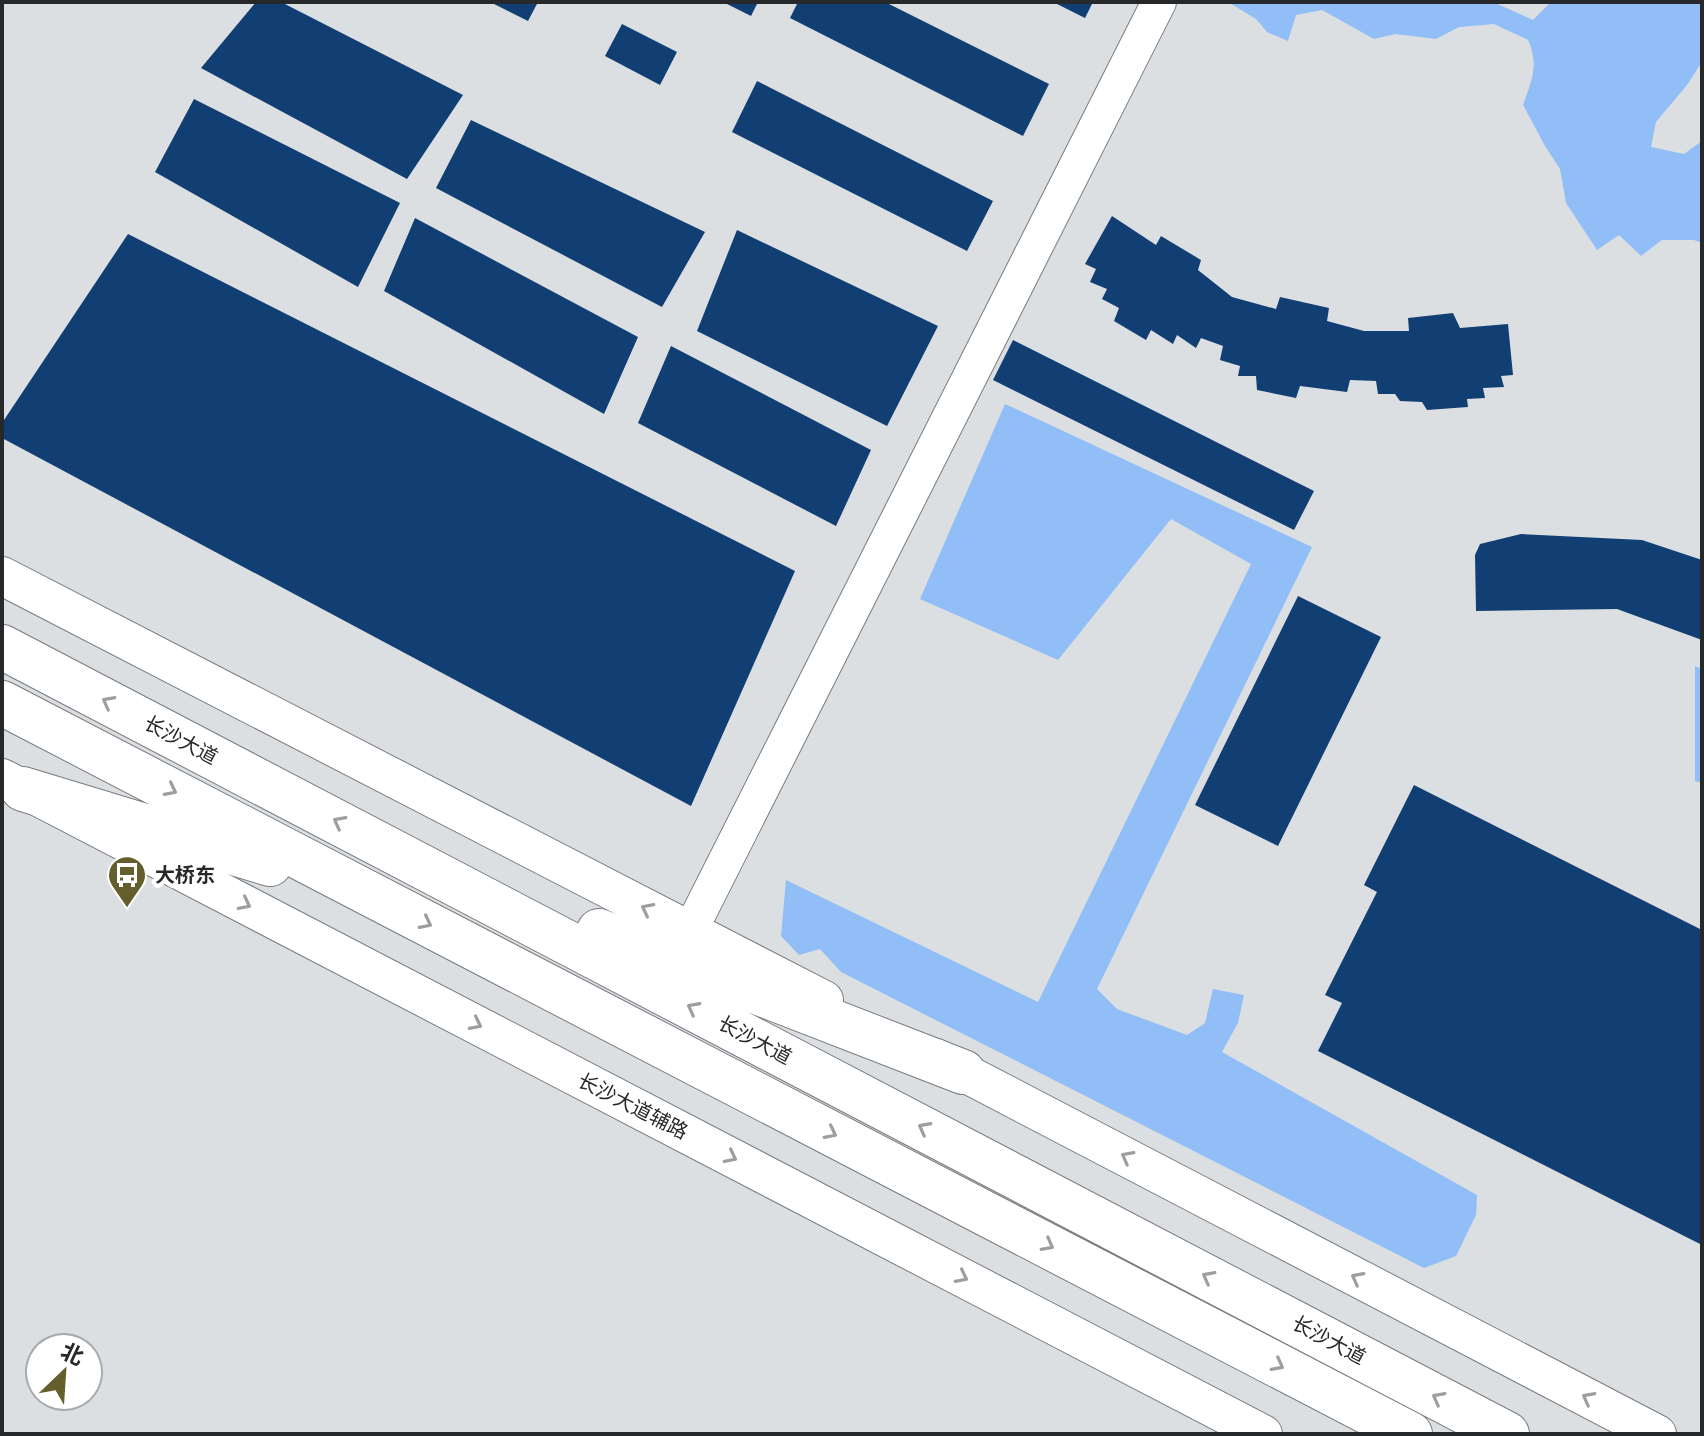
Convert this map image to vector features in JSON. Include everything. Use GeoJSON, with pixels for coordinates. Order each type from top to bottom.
{"type":"FeatureCollection","features":[{"type":"Feature","properties":{"kind":"highway","name":"长沙大道"},"geometry":{"type":"LineString","coordinates":[[2,647],[1507,1434]]}},
{"type":"Feature","properties":{"kind":"highway"},"geometry":{"type":"LineString","coordinates":[[2,703],[1410,1434]]}},
{"type":"Feature","properties":{"kind":"highway"},"geometry":{"type":"LineString","coordinates":[[13,783],[374,896]]}},
{"type":"Feature","properties":{"kind":"highway"},"geometry":{"type":"LineString","coordinates":[[398,854],[963,1072]]}},
{"type":"Feature","properties":{"kind":"main road"},"geometry":{"type":"LineString","coordinates":[[2,576],[1657,1434]]}},
{"type":"Feature","properties":{"kind":"main road","name":"长沙大道辅路"},"geometry":{"type":"LineString","coordinates":[[13,783],[1263,1434]]}},
{"type":"Feature","properties":{"kind":"street"},"geometry":{"type":"LineString","coordinates":[[690,931],[1159,2]]}},
{"type":"Feature","properties":{"kind":"shaded area"},"geometry":{"type":"Polygon","coordinates":[[[1228,2],[1493,2],[1533,20],[1551,2],[1702,2],[1702,62],[1656,122],[1651,147],[1684,154],[1702,141],[1702,243],[1662,240],[1641,256],[1619,235],[1597,250],[1566,203],[1560,169],[1523,105],[1534,65],[1528,40],[1494,24],[1459,27],[1436,39],[1395,34],[1374,39],[1322,10],[1296,15],[1288,41],[1267,32],[1256,19],[1228,2]]]}},
{"type":"Feature","properties":{"kind":"shaded area"},"geometry":{"type":"Polygon","coordinates":[[[1005,404],[1312,547],[1097,989],[1117,1009],[1187,1035],[1205,1023],[1213,989],[1244,995],[1238,1023],[1222,1052],[1477,1195],[1476,1215],[1456,1256],[1424,1268],[841,972],[820,949],[799,955],[781,936],[786,880],[1038,1002],[1251,564],[1171,519],[1058,660],[920,599],[1005,404]]]}},
{"type":"Feature","properties":{"kind":"shaded area"},"geometry":{"type":"Polygon","coordinates":[[[1695,666],[1702,669],[1702,783],[1695,781],[1695,666]]]}},
{"type":"Feature","properties":{"kind":"building"},"geometry":{"type":"Polygon","coordinates":[[[256,2],[281,2],[463,95],[407,179],[201,68],[256,2]]]}},
{"type":"Feature","properties":{"kind":"building"},"geometry":{"type":"Polygon","coordinates":[[[490,2],[538,2],[528,21],[490,2]]]}},
{"type":"Feature","properties":{"kind":"building"},"geometry":{"type":"Polygon","coordinates":[[[723,2],[758,2],[751,16],[723,2]]]}},
{"type":"Feature","properties":{"kind":"building"},"geometry":{"type":"Polygon","coordinates":[[[798,2],[885,2],[1049,84],[1023,136],[790,18],[798,2]]]}},
{"type":"Feature","properties":{"kind":"building"},"geometry":{"type":"Polygon","coordinates":[[[1053,2],[1093,2],[1085,18],[1053,2]]]}},
{"type":"Feature","properties":{"kind":"building"},"geometry":{"type":"Polygon","coordinates":[[[622,24],[677,52],[660,85],[605,56],[622,24]]]}},
{"type":"Feature","properties":{"kind":"building"},"geometry":{"type":"Polygon","coordinates":[[[757,81],[993,201],[967,251],[732,132],[757,81]]]}},
{"type":"Feature","properties":{"kind":"building"},"geometry":{"type":"Polygon","coordinates":[[[194,99],[400,203],[358,287],[155,172],[194,99]]]}},
{"type":"Feature","properties":{"kind":"building"},"geometry":{"type":"Polygon","coordinates":[[[471,120],[705,232],[662,307],[436,188],[471,120]]]}},
{"type":"Feature","properties":{"kind":"building"},"geometry":{"type":"Polygon","coordinates":[[[1112,216],[1156,245],[1161,236],[1201,260],[1198,270],[1232,297],[1276,309],[1280,297],[1329,308],[1327,321],[1364,331],[1409,331],[1408,318],[1453,313],[1460,328],[1508,324],[1513,375],[1501,376],[1504,387],[1483,388],[1485,398],[1467,399],[1468,407],[1427,410],[1422,402],[1400,401],[1395,394],[1378,394],[1376,381],[1350,380],[1347,392],[1300,386],[1296,398],[1257,390],[1256,376],[1238,376],[1240,366],[1220,360],[1223,346],[1201,338],[1196,348],[1177,335],[1173,344],[1151,330],[1146,340],[1114,321],[1119,308],[1102,299],[1107,289],[1090,282],[1096,269],[1085,264],[1112,216]]]}},
{"type":"Feature","properties":{"kind":"building"},"geometry":{"type":"Polygon","coordinates":[[[415,218],[638,337],[604,414],[384,291],[415,218]]]}},
{"type":"Feature","properties":{"kind":"building"},"geometry":{"type":"Polygon","coordinates":[[[737,230],[938,326],[887,426],[697,331],[737,230]]]}},
{"type":"Feature","properties":{"kind":"building"},"geometry":{"type":"Polygon","coordinates":[[[128,234],[795,571],[691,806],[2,438],[2,423],[128,234]]]}},
{"type":"Feature","properties":{"kind":"building"},"geometry":{"type":"Polygon","coordinates":[[[1013,340],[1314,491],[1294,530],[993,380],[1013,340]]]}},
{"type":"Feature","properties":{"kind":"building"},"geometry":{"type":"Polygon","coordinates":[[[671,346],[871,450],[836,526],[638,423],[671,346]]]}},
{"type":"Feature","properties":{"kind":"building"},"geometry":{"type":"Polygon","coordinates":[[[1521,534],[1642,540],[1702,560],[1702,640],[1617,609],[1476,611],[1475,555],[1480,544],[1521,534]]]}},
{"type":"Feature","properties":{"kind":"building"},"geometry":{"type":"Polygon","coordinates":[[[1298,596],[1381,637],[1278,846],[1195,805],[1298,596]]]}},
{"type":"Feature","properties":{"kind":"building"},"geometry":{"type":"Polygon","coordinates":[[[1414,785],[1702,930],[1702,1245],[1318,1051],[1342,1003],[1325,995],[1377,892],[1364,885],[1414,785]]]}},
{"type":"Feature","properties":{"kind":"place","name":"大桥东"},"geometry":{"type":"Point","coordinates":[127,909]}}]}
